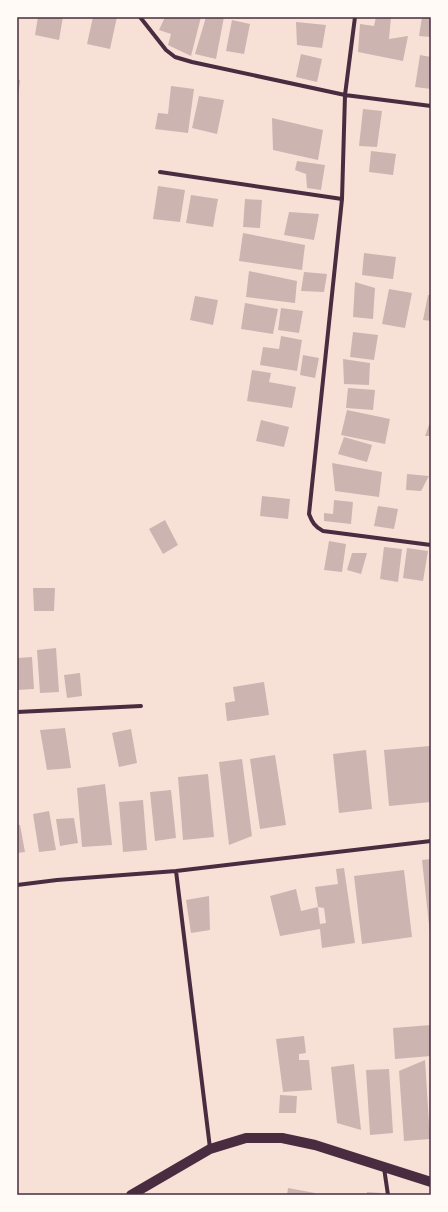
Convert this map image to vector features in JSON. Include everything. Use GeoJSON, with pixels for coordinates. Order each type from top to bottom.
{"type":"FeatureCollection","features":[{"type":"Feature","properties":{"kind":"main road"},"geometry":{"type":"LineString","coordinates":[[131,1195],[210,1149],[246,1138],[282,1138],[315,1145],[431,1182]]}},
{"type":"Feature","properties":{"kind":"street"},"geometry":{"type":"LineString","coordinates":[[140,17],[166,50],[175,57],[345,95],[431,106]]}},
{"type":"Feature","properties":{"kind":"street"},"geometry":{"type":"LineString","coordinates":[[355,17],[345,95],[342,199],[309,514],[312,522],[318,529],[323,531],[431,545]]}},
{"type":"Feature","properties":{"kind":"street"},"geometry":{"type":"LineString","coordinates":[[160,172],[342,199]]}},
{"type":"Feature","properties":{"kind":"street"},"geometry":{"type":"LineString","coordinates":[[17,712],[141,706]]}},
{"type":"Feature","properties":{"kind":"street"},"geometry":{"type":"LineString","coordinates":[[17,885],[58,880],[176,872],[431,841]]}},
{"type":"Feature","properties":{"kind":"street"},"geometry":{"type":"LineString","coordinates":[[176,872],[210,1149]]}},
{"type":"Feature","properties":{"kind":"street"},"geometry":{"type":"LineString","coordinates":[[384,1167],[388,1195]]}},
{"type":"Feature","properties":{"kind":"building"},"geometry":{"type":"Polygon","coordinates":[[[38,17],[63,17],[59,40],[35,35],[38,17]]]}},
{"type":"Feature","properties":{"kind":"building"},"geometry":{"type":"Polygon","coordinates":[[[93,17],[117,17],[110,49],[87,44],[93,17]]]}},
{"type":"Feature","properties":{"kind":"building"},"geometry":{"type":"Polygon","coordinates":[[[165,17],[201,17],[191,56],[168,45],[171,34],[159,30],[165,17]]]}},
{"type":"Feature","properties":{"kind":"building"},"geometry":{"type":"Polygon","coordinates":[[[206,17],[224,17],[216,59],[195,54],[206,17]]]}},
{"type":"Feature","properties":{"kind":"building"},"geometry":{"type":"Polygon","coordinates":[[[376,17],[391,17],[389,39],[408,36],[403,61],[358,52],[360,24],[374,26],[376,17]]]}},
{"type":"Feature","properties":{"kind":"building"},"geometry":{"type":"Polygon","coordinates":[[[422,17],[431,17],[431,37],[419,36],[422,17]]]}},
{"type":"Feature","properties":{"kind":"building"},"geometry":{"type":"Polygon","coordinates":[[[232,20],[250,24],[244,54],[226,51],[232,20]]]}},
{"type":"Feature","properties":{"kind":"building"},"geometry":{"type":"Polygon","coordinates":[[[296,22],[326,25],[322,48],[297,45],[296,22]]]}},
{"type":"Feature","properties":{"kind":"building"},"geometry":{"type":"Polygon","coordinates":[[[301,54],[322,59],[317,82],[296,77],[301,54]]]}},
{"type":"Feature","properties":{"kind":"building"},"geometry":{"type":"Polygon","coordinates":[[[420,55],[431,57],[431,89],[415,87],[420,55]]]}},
{"type":"Feature","properties":{"kind":"building"},"geometry":{"type":"Polygon","coordinates":[[[17,80],[20,80],[18,97],[17,97],[17,80]]]}},
{"type":"Feature","properties":{"kind":"building"},"geometry":{"type":"Polygon","coordinates":[[[171,86],[194,89],[188,133],[155,129],[158,113],[168,114],[171,86]]]}},
{"type":"Feature","properties":{"kind":"building"},"geometry":{"type":"Polygon","coordinates":[[[199,96],[224,100],[217,134],[192,128],[199,96]]]}},
{"type":"Feature","properties":{"kind":"building"},"geometry":{"type":"Polygon","coordinates":[[[363,109],[382,111],[377,147],[359,146],[363,109]]]}},
{"type":"Feature","properties":{"kind":"building"},"geometry":{"type":"Polygon","coordinates":[[[272,118],[323,130],[318,160],[273,150],[272,118]]]}},
{"type":"Feature","properties":{"kind":"building"},"geometry":{"type":"Polygon","coordinates":[[[371,151],[396,154],[393,175],[369,172],[371,151]]]}},
{"type":"Feature","properties":{"kind":"building"},"geometry":{"type":"Polygon","coordinates":[[[297,161],[325,165],[321,190],[307,188],[306,174],[295,170],[297,161]]]}},
{"type":"Feature","properties":{"kind":"building"},"geometry":{"type":"Polygon","coordinates":[[[158,186],[185,190],[180,222],[153,219],[158,186]]]}},
{"type":"Feature","properties":{"kind":"building"},"geometry":{"type":"Polygon","coordinates":[[[191,195],[218,199],[213,227],[186,223],[191,195]]]}},
{"type":"Feature","properties":{"kind":"building"},"geometry":{"type":"Polygon","coordinates":[[[245,199],[262,200],[260,228],[243,227],[245,199]]]}},
{"type":"Feature","properties":{"kind":"building"},"geometry":{"type":"Polygon","coordinates":[[[289,212],[319,214],[314,240],[284,235],[289,212]]]}},
{"type":"Feature","properties":{"kind":"building"},"geometry":{"type":"Polygon","coordinates":[[[243,233],[305,245],[302,270],[239,261],[243,233]]]}},
{"type":"Feature","properties":{"kind":"building"},"geometry":{"type":"Polygon","coordinates":[[[364,253],[396,257],[393,279],[362,275],[364,253]]]}},
{"type":"Feature","properties":{"kind":"building"},"geometry":{"type":"Polygon","coordinates":[[[249,271],[297,281],[295,303],[246,297],[249,271]]]}},
{"type":"Feature","properties":{"kind":"building"},"geometry":{"type":"Polygon","coordinates":[[[304,272],[327,274],[324,292],[301,291],[304,272]]]}},
{"type":"Feature","properties":{"kind":"building"},"geometry":{"type":"Polygon","coordinates":[[[355,282],[375,288],[373,319],[353,317],[355,282]]]}},
{"type":"Feature","properties":{"kind":"building"},"geometry":{"type":"Polygon","coordinates":[[[389,289],[412,293],[405,328],[382,324],[389,289]]]}},
{"type":"Feature","properties":{"kind":"building"},"geometry":{"type":"Polygon","coordinates":[[[428,295],[431,295],[431,321],[423,320],[428,295]]]}},
{"type":"Feature","properties":{"kind":"building"},"geometry":{"type":"Polygon","coordinates":[[[195,296],[218,300],[213,325],[190,320],[195,296]]]}},
{"type":"Feature","properties":{"kind":"building"},"geometry":{"type":"Polygon","coordinates":[[[245,303],[278,309],[273,334],[241,329],[245,303]]]}},
{"type":"Feature","properties":{"kind":"building"},"geometry":{"type":"Polygon","coordinates":[[[281,308],[303,311],[299,333],[278,330],[281,308]]]}},
{"type":"Feature","properties":{"kind":"building"},"geometry":{"type":"Polygon","coordinates":[[[353,332],[378,335],[374,360],[350,357],[353,332]]]}},
{"type":"Feature","properties":{"kind":"building"},"geometry":{"type":"Polygon","coordinates":[[[281,336],[302,340],[297,371],[260,365],[263,347],[279,349],[281,336]]]}},
{"type":"Feature","properties":{"kind":"building"},"geometry":{"type":"Polygon","coordinates":[[[303,355],[319,358],[315,378],[300,375],[303,355]]]}},
{"type":"Feature","properties":{"kind":"building"},"geometry":{"type":"Polygon","coordinates":[[[343,359],[370,363],[369,385],[344,384],[343,359]]]}},
{"type":"Feature","properties":{"kind":"building"},"geometry":{"type":"Polygon","coordinates":[[[252,370],[271,373],[269,382],[296,387],[292,408],[247,401],[252,370]]]}},
{"type":"Feature","properties":{"kind":"building"},"geometry":{"type":"Polygon","coordinates":[[[348,388],[375,390],[373,410],[346,408],[348,388]]]}},
{"type":"Feature","properties":{"kind":"building"},"geometry":{"type":"Polygon","coordinates":[[[347,410],[390,419],[385,444],[341,435],[347,410]]]}},
{"type":"Feature","properties":{"kind":"building"},"geometry":{"type":"Polygon","coordinates":[[[431,419],[431,436],[425,436],[431,419]]]}},
{"type":"Feature","properties":{"kind":"building"},"geometry":{"type":"Polygon","coordinates":[[[261,420],[289,427],[284,447],[256,441],[261,420]]]}},
{"type":"Feature","properties":{"kind":"building"},"geometry":{"type":"Polygon","coordinates":[[[344,437],[372,445],[367,462],[338,454],[344,437]]]}},
{"type":"Feature","properties":{"kind":"building"},"geometry":{"type":"Polygon","coordinates":[[[332,463],[382,472],[379,497],[335,491],[332,463]]]}},
{"type":"Feature","properties":{"kind":"building"},"geometry":{"type":"Polygon","coordinates":[[[407,474],[429,476],[421,491],[406,490],[407,474]]]}},
{"type":"Feature","properties":{"kind":"building"},"geometry":{"type":"Polygon","coordinates":[[[262,496],[290,499],[288,519],[260,516],[262,496]]]}},
{"type":"Feature","properties":{"kind":"building"},"geometry":{"type":"Polygon","coordinates":[[[334,500],[353,502],[351,524],[324,521],[324,513],[333,514],[334,500]]]}},
{"type":"Feature","properties":{"kind":"building"},"geometry":{"type":"Polygon","coordinates":[[[378,506],[398,509],[394,529],[374,526],[378,506]]]}},
{"type":"Feature","properties":{"kind":"building"},"geometry":{"type":"Polygon","coordinates":[[[165,520],[178,545],[163,554],[149,529],[165,520]]]}},
{"type":"Feature","properties":{"kind":"building"},"geometry":{"type":"Polygon","coordinates":[[[329,541],[346,544],[342,572],[324,570],[329,541]]]}},
{"type":"Feature","properties":{"kind":"building"},"geometry":{"type":"Polygon","coordinates":[[[384,547],[402,549],[398,582],[380,579],[384,547]]]}},
{"type":"Feature","properties":{"kind":"building"},"geometry":{"type":"Polygon","coordinates":[[[407,548],[428,551],[423,581],[403,578],[407,548]]]}},
{"type":"Feature","properties":{"kind":"building"},"geometry":{"type":"Polygon","coordinates":[[[352,553],[367,553],[361,574],[347,570],[352,553]]]}},
{"type":"Feature","properties":{"kind":"building"},"geometry":{"type":"Polygon","coordinates":[[[33,588],[55,588],[54,611],[34,611],[33,588]]]}},
{"type":"Feature","properties":{"kind":"building"},"geometry":{"type":"Polygon","coordinates":[[[56,648],[59,692],[40,693],[37,650],[56,648]]]}},
{"type":"Feature","properties":{"kind":"building"},"geometry":{"type":"Polygon","coordinates":[[[32,657],[34,689],[17,690],[17,658],[32,657]]]}},
{"type":"Feature","properties":{"kind":"building"},"geometry":{"type":"Polygon","coordinates":[[[80,673],[82,696],[67,698],[64,675],[80,673]]]}},
{"type":"Feature","properties":{"kind":"building"},"geometry":{"type":"Polygon","coordinates":[[[264,682],[269,715],[227,721],[225,703],[235,701],[233,687],[264,682]]]}},
{"type":"Feature","properties":{"kind":"building"},"geometry":{"type":"Polygon","coordinates":[[[65,728],[71,768],[47,770],[40,730],[65,728]]]}},
{"type":"Feature","properties":{"kind":"building"},"geometry":{"type":"Polygon","coordinates":[[[131,729],[137,763],[119,767],[112,733],[131,729]]]}},
{"type":"Feature","properties":{"kind":"building"},"geometry":{"type":"Polygon","coordinates":[[[430,746],[431,802],[389,806],[384,750],[430,746]]]}},
{"type":"Feature","properties":{"kind":"building"},"geometry":{"type":"Polygon","coordinates":[[[366,750],[372,809],[339,813],[333,754],[366,750]]]}},
{"type":"Feature","properties":{"kind":"building"},"geometry":{"type":"Polygon","coordinates":[[[275,755],[286,825],[260,829],[250,759],[275,755]]]}},
{"type":"Feature","properties":{"kind":"building"},"geometry":{"type":"Polygon","coordinates":[[[242,759],[252,836],[229,845],[219,762],[242,759]]]}},
{"type":"Feature","properties":{"kind":"building"},"geometry":{"type":"Polygon","coordinates":[[[208,774],[214,837],[183,840],[178,777],[208,774]]]}},
{"type":"Feature","properties":{"kind":"building"},"geometry":{"type":"Polygon","coordinates":[[[105,784],[112,845],[82,847],[77,788],[105,784]]]}},
{"type":"Feature","properties":{"kind":"building"},"geometry":{"type":"Polygon","coordinates":[[[171,790],[176,838],[155,841],[150,792],[171,790]]]}},
{"type":"Feature","properties":{"kind":"building"},"geometry":{"type":"Polygon","coordinates":[[[143,800],[147,850],[123,852],[119,802],[143,800]]]}},
{"type":"Feature","properties":{"kind":"building"},"geometry":{"type":"Polygon","coordinates":[[[49,811],[56,850],[39,852],[33,814],[49,811]]]}},
{"type":"Feature","properties":{"kind":"building"},"geometry":{"type":"Polygon","coordinates":[[[74,818],[78,843],[60,846],[56,819],[74,818]]]}},
{"type":"Feature","properties":{"kind":"building"},"geometry":{"type":"Polygon","coordinates":[[[17,825],[20,825],[25,852],[17,853],[17,825]]]}},
{"type":"Feature","properties":{"kind":"building"},"geometry":{"type":"Polygon","coordinates":[[[431,859],[431,934],[430,934],[422,860],[431,859]]]}},
{"type":"Feature","properties":{"kind":"building"},"geometry":{"type":"Polygon","coordinates":[[[344,868],[355,943],[322,948],[320,929],[280,936],[270,896],[296,889],[301,911],[318,907],[315,887],[338,884],[336,869],[344,868]],[[318,907],[320,924],[326,923],[324,908],[318,907]]]}},
{"type":"Feature","properties":{"kind":"building"},"geometry":{"type":"Polygon","coordinates":[[[404,870],[412,937],[362,944],[354,876],[404,870]]]}},
{"type":"Feature","properties":{"kind":"building"},"geometry":{"type":"Polygon","coordinates":[[[209,896],[210,930],[191,933],[186,900],[209,896]]]}},
{"type":"Feature","properties":{"kind":"building"},"geometry":{"type":"Polygon","coordinates":[[[431,1025],[431,1056],[395,1059],[393,1028],[431,1025]]]}},
{"type":"Feature","properties":{"kind":"building"},"geometry":{"type":"Polygon","coordinates":[[[304,1036],[306,1053],[299,1054],[299,1060],[309,1060],[312,1090],[283,1092],[276,1039],[304,1036]]]}},
{"type":"Feature","properties":{"kind":"building"},"geometry":{"type":"Polygon","coordinates":[[[425,1060],[430,1139],[404,1141],[399,1071],[425,1060]]]}},
{"type":"Feature","properties":{"kind":"building"},"geometry":{"type":"Polygon","coordinates":[[[354,1064],[361,1130],[337,1123],[331,1067],[354,1064]]]}},
{"type":"Feature","properties":{"kind":"building"},"geometry":{"type":"Polygon","coordinates":[[[389,1069],[393,1133],[370,1135],[366,1070],[389,1069]]]}},
{"type":"Feature","properties":{"kind":"building"},"geometry":{"type":"Polygon","coordinates":[[[280,1095],[297,1096],[296,1113],[279,1113],[280,1095]]]}},
{"type":"Feature","properties":{"kind":"building"},"geometry":{"type":"Polygon","coordinates":[[[288,1188],[315,1193],[315,1195],[287,1195],[288,1188]]]}},
{"type":"Feature","properties":{"kind":"building"},"geometry":{"type":"Polygon","coordinates":[[[367,1192],[381,1193],[381,1195],[367,1195],[367,1192]]]}}]}
